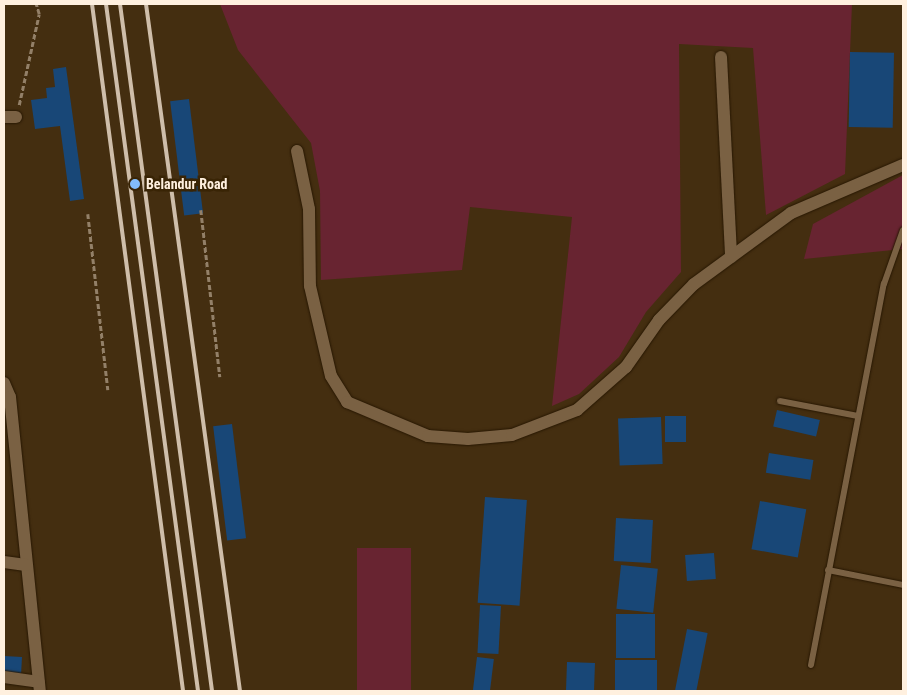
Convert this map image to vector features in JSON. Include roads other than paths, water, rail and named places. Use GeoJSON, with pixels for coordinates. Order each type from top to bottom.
{"type":"FeatureCollection","features":[{"type":"Feature","properties":{"kind":"street"},"geometry":{"type":"LineString","coordinates":[[721,57],[731,257]]}},
{"type":"Feature","properties":{"kind":"street"},"geometry":{"type":"LineString","coordinates":[[297,151],[309,209],[310,286],[332,376],[348,402],[428,436],[468,439],[512,435],[577,410],[626,367],[659,320],[694,284],[791,213],[903,164]]}},
{"type":"Feature","properties":{"kind":"street"},"geometry":{"type":"LineString","coordinates":[[4,383],[10,397],[40,687],[4,677]]}},
{"type":"Feature","properties":{"kind":"street"},"geometry":{"type":"LineString","coordinates":[[4,562],[26,565]]}},
{"type":"Feature","properties":{"kind":"lane"},"geometry":{"type":"LineString","coordinates":[[811,665],[884,284],[903,230]]}},
{"type":"Feature","properties":{"kind":"lane"},"geometry":{"type":"LineString","coordinates":[[780,401],[857,418]]}},
{"type":"Feature","properties":{"kind":"lane"},"geometry":{"type":"LineString","coordinates":[[828,570],[903,585]]}},
{"type":"Feature","properties":{"kind":"railway"},"geometry":{"type":"LineString","coordinates":[[92,4],[183,691]]}},
{"type":"Feature","properties":{"kind":"railway"},"geometry":{"type":"LineString","coordinates":[[106,4],[198,691]]}},
{"type":"Feature","properties":{"kind":"railway"},"geometry":{"type":"LineString","coordinates":[[120,4],[212,691]]}},
{"type":"Feature","properties":{"kind":"railway"},"geometry":{"type":"LineString","coordinates":[[146,4],[240,691]]}},
{"type":"Feature","properties":{"kind":"place","name":"Belandur Road"},"geometry":{"type":"Point","coordinates":[135,184]}}]}
